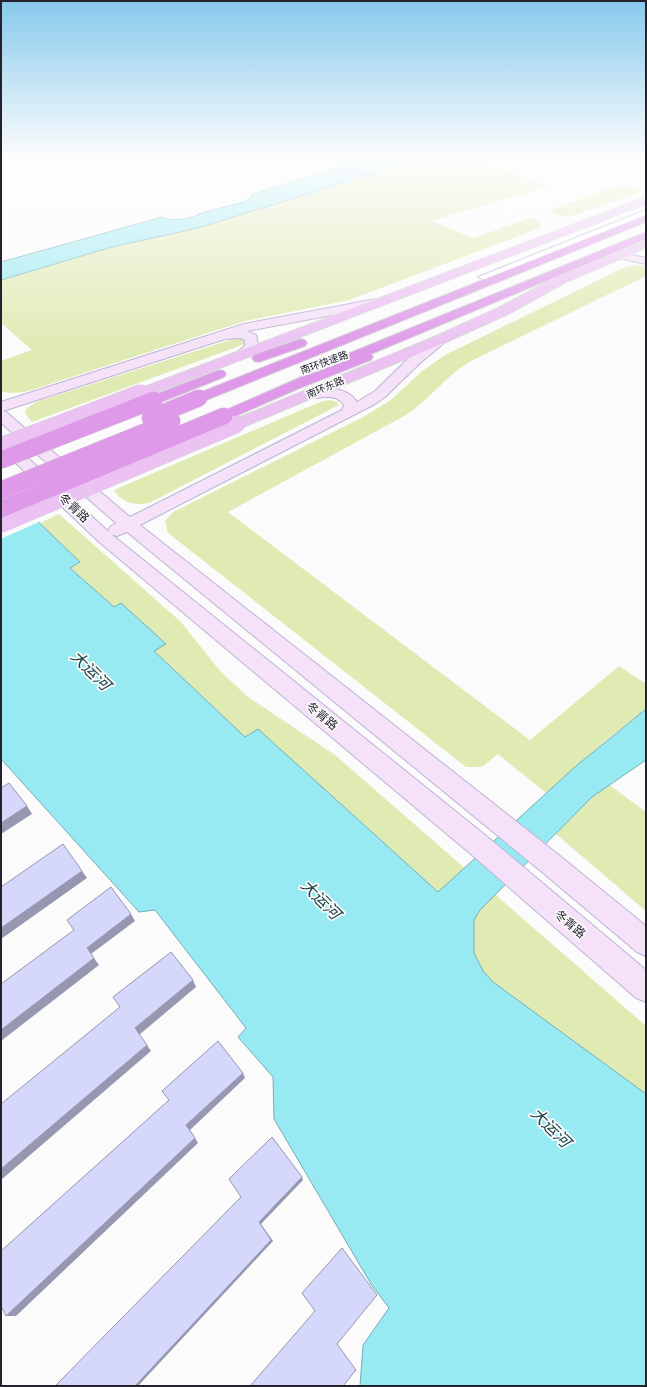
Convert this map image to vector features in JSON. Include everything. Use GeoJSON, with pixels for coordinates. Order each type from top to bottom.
{"type":"FeatureCollection","features":[{"type":"Feature","properties":{"kind":"highway"},"geometry":{"type":"LineString","coordinates":[[260,358],[607,222]]}},
{"type":"Feature","properties":{"kind":"highway","name":"南环快速路"},"geometry":{"type":"LineString","coordinates":[[274,369],[637,222]]}},
{"type":"Feature","properties":{"kind":"highway"},"geometry":{"type":"LineString","coordinates":[[350,358],[645,240]]}},
{"type":"Feature","properties":{"kind":"highway","name":"南环快速路"},"geometry":{"type":"LineString","coordinates":[[1,477],[204,402],[392,336],[618,241],[645,240]]}},
{"type":"Feature","properties":{"kind":"highway"},"geometry":{"type":"LineString","coordinates":[[444,295],[519,257]]}},
{"type":"Feature","properties":{"kind":"highway","name":"南环快速路"},"geometry":{"type":"LineString","coordinates":[[1,490],[204,402],[374,323],[444,295],[534,264]]}},
{"type":"Feature","properties":{"kind":"highway"},"geometry":{"type":"LineString","coordinates":[[304,389],[368,356],[518,293],[564,278]]}},
{"type":"Feature","properties":{"kind":"highway"},"geometry":{"type":"LineString","coordinates":[[368,356],[491,316]]}},
{"type":"Feature","properties":{"kind":"highway"},"geometry":{"type":"LineString","coordinates":[[1,460],[149,396],[260,358],[374,323]]}},
{"type":"Feature","properties":{"kind":"highway"},"geometry":{"type":"LineString","coordinates":[[304,389],[350,358],[392,336]]}},
{"type":"Feature","properties":{"kind":"highway"},"geometry":{"type":"LineString","coordinates":[[1,509],[230,420]]}},
{"type":"Feature","properties":{"kind":"main road"},"geometry":{"type":"LineString","coordinates":[[1,446],[149,396],[240,355],[589,222]]}},
{"type":"Feature","properties":{"kind":"main road","name":"南环东路"},"geometry":{"type":"LineString","coordinates":[[1,524],[230,420],[304,389],[439,340],[491,316],[564,278],[618,255],[645,240]]}},
{"type":"Feature","properties":{"kind":"main road"},"geometry":{"type":"LineString","coordinates":[[618,255],[646,261]]}},
{"type":"Feature","properties":{"kind":"main road"},"geometry":{"type":"LineString","coordinates":[[1,407],[248,327],[276,320],[376,303]]}},
{"type":"Feature","properties":{"kind":"main road"},"geometry":{"type":"LineString","coordinates":[[216,337],[236,334],[249,337],[252,340],[252,345],[240,355]]}},
{"type":"Feature","properties":{"kind":"main road"},"geometry":{"type":"LineString","coordinates":[[104,537],[346,414],[380,394],[415,360],[439,340]]}},
{"type":"Feature","properties":{"kind":"main road"},"geometry":{"type":"LineString","coordinates":[[304,389],[340,395],[350,402],[351,408],[346,414]]}},
{"type":"Feature","properties":{"kind":"main road","name":"冬青路"},"geometry":{"type":"LineString","coordinates":[[1,415],[129,525],[551,864],[646,943]]}},
{"type":"Feature","properties":{"kind":"main road","name":"冬青路"},"geometry":{"type":"LineString","coordinates":[[1,440],[104,537],[481,847],[646,988]]}},
{"type":"Feature","properties":{"kind":"street"},"geometry":{"type":"LineString","coordinates":[[482,277],[621,222]]}},
{"type":"Feature","properties":{"kind":"green space"},"geometry":{"type":"Polygon","coordinates":[[[218,222],[434,222],[473,238],[520,222],[538,222],[541,226],[540,228],[349,300],[245,321],[25,392],[9,393],[1,391],[1,361],[32,350],[1,323],[1,280],[112,247],[198,228],[218,222]]]}},
{"type":"Feature","properties":{"kind":"green space"},"geometry":{"type":"Polygon","coordinates":[[[635,265],[646,266],[646,276],[469,362],[406,415],[228,512],[530,740],[619,666],[646,684],[646,709],[606,740],[546,793],[498,754],[482,767],[466,767],[168,533],[165,521],[173,512],[365,416],[391,400],[421,372],[445,355],[623,268],[635,265]]]}},
{"type":"Feature","properties":{"kind":"green space"},"geometry":{"type":"Polygon","coordinates":[[[240,338],[247,342],[32,422],[25,413],[26,409],[36,402],[240,338]]]}},
{"type":"Feature","properties":{"kind":"green space"},"geometry":{"type":"Polygon","coordinates":[[[329,400],[337,402],[339,405],[151,502],[141,504],[130,503],[121,498],[114,490],[320,402],[329,400]]]}},
{"type":"Feature","properties":{"kind":"green space"},"geometry":{"type":"Polygon","coordinates":[[[59,514],[181,622],[220,671],[248,697],[335,755],[646,1026],[646,1094],[493,982],[483,971],[474,953],[474,920],[438,892],[258,729],[245,737],[154,651],[165,643],[114,607],[70,567],[80,562],[40,523],[59,514]]]}},
{"type":"Feature","properties":{"kind":"green space"},"geometry":{"type":"Polygon","coordinates":[[[608,784],[646,812],[646,911],[555,833],[592,797],[608,784]]]}},
{"type":"Feature","properties":{"kind":"water"},"geometry":{"type":"Polygon","coordinates":[[[145,222],[218,222],[198,228],[112,247],[1,280],[1,262],[145,222]]]}},
{"type":"Feature","properties":{"kind":"water","name":"大运河"},"geometry":{"type":"Polygon","coordinates":[[[1,486],[80,562],[70,568],[114,607],[121,603],[166,644],[154,651],[245,737],[258,729],[438,892],[576,766],[646,709],[646,760],[592,797],[480,910],[474,920],[474,953],[483,971],[493,982],[646,1094],[646,1386],[360,1386],[363,1345],[389,1308],[371,1284],[274,1119],[273,1077],[238,1037],[246,1028],[155,910],[139,912],[1,759],[1,486]]]}},
{"type":"Feature","properties":{"kind":"pier"},"geometry":{"type":"Polygon","coordinates":[[[25,506],[41,521],[1,539],[1,517],[25,506]]]}},
{"type":"Feature","properties":{"kind":"building"},"geometry":{"type":"Polygon","coordinates":[[[9,783],[27,806],[1,823],[1,788],[9,783]]]}},
{"type":"Feature","properties":{"kind":"building"},"geometry":{"type":"Polygon","coordinates":[[[63,844],[82,871],[1,928],[1,887],[63,844]]]}},
{"type":"Feature","properties":{"kind":"building"},"geometry":{"type":"Polygon","coordinates":[[[111,887],[131,914],[87,948],[94,958],[1,1030],[1,984],[74,930],[67,920],[111,887]]]}},
{"type":"Feature","properties":{"kind":"building"},"geometry":{"type":"Polygon","coordinates":[[[171,952],[193,980],[135,1028],[147,1045],[1,1169],[1,1104],[120,1007],[113,997],[171,952]]]}},
{"type":"Feature","properties":{"kind":"building"},"geometry":{"type":"Polygon","coordinates":[[[218,1041],[243,1073],[186,1125],[195,1138],[6,1316],[1,1306],[1,1251],[169,1100],[162,1091],[218,1041]]]}},
{"type":"Feature","properties":{"kind":"building"},"geometry":{"type":"Polygon","coordinates":[[[272,1137],[302,1177],[259,1222],[271,1240],[135,1386],[55,1386],[241,1197],[229,1179],[272,1137]]]}},
{"type":"Feature","properties":{"kind":"building"},"geometry":{"type":"Polygon","coordinates":[[[342,1248],[377,1295],[337,1344],[356,1370],[343,1386],[250,1386],[315,1311],[302,1293],[342,1248]]]}}]}
